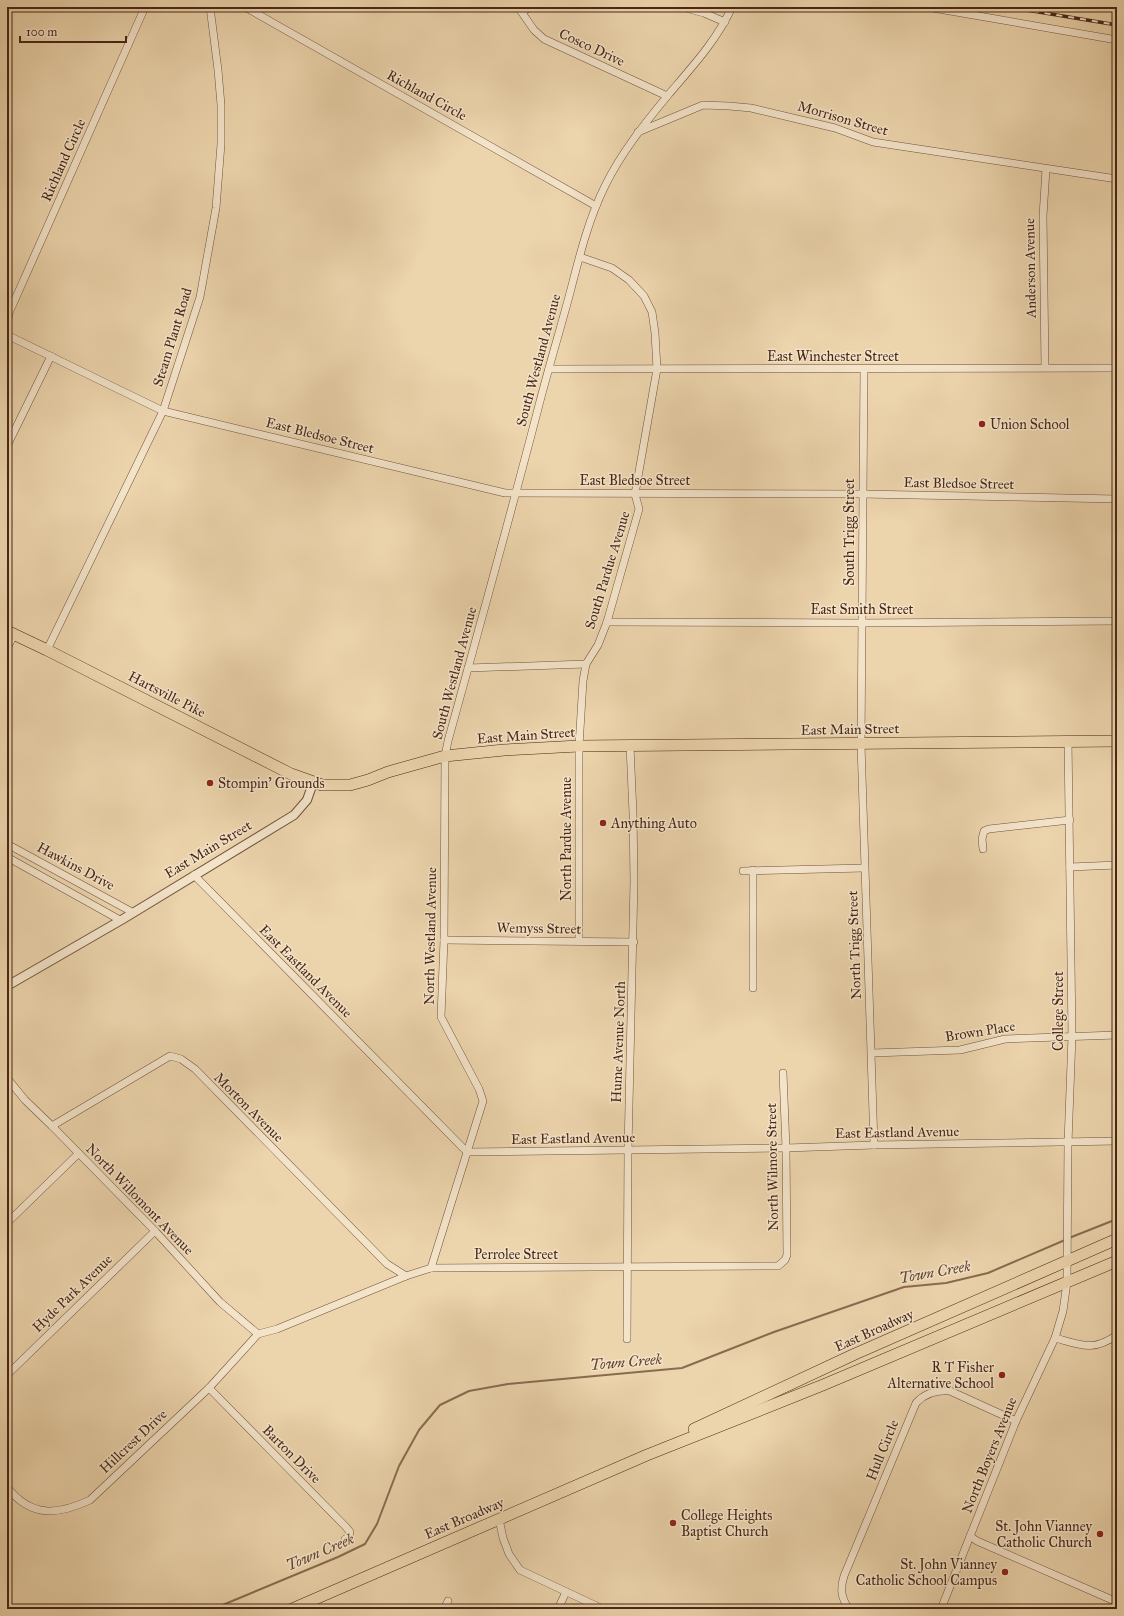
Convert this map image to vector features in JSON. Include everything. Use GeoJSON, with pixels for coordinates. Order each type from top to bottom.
{"type":"FeatureCollection","features":[{"type":"Feature","properties":{"kind":"main road","name":"Hartsville Pike"},"geometry":{"type":"LineString","coordinates":[[10,633],[47,650],[252,755],[313,783]]}},
{"type":"Feature","properties":{"kind":"main road","name":"East Main Street"},"geometry":{"type":"LineString","coordinates":[[313,783],[332,786],[350,785],[388,772],[445,756],[504,750],[579,746],[861,744],[1068,740],[1117,741]]}},
{"type":"Feature","properties":{"kind":"main road","name":"East Broadway"},"geometry":{"type":"LineString","coordinates":[[292,1609],[647,1455],[664,1445],[855,1354],[1117,1239]]}},
{"type":"Feature","properties":{"kind":"main road","name":"East Broadway"},"geometry":{"type":"LineString","coordinates":[[664,1445],[823,1385],[1117,1261]]}},
{"type":"Feature","properties":{"kind":"street","name":"Richland Circle"},"geometry":{"type":"LineString","coordinates":[[7,324],[9,313],[145,7]]}},
{"type":"Feature","properties":{"kind":"street","name":"Steam Plant Road"},"geometry":{"type":"LineString","coordinates":[[47,650],[163,411],[200,297],[216,208],[220,144],[220,106],[210,7]]}},
{"type":"Feature","properties":{"kind":"street","name":"Richland Circle"},"geometry":{"type":"LineString","coordinates":[[245,7],[596,206]]}},
{"type":"Feature","properties":{"kind":"street"},"geometry":{"type":"LineString","coordinates":[[520,10],[530,7]]}},
{"type":"Feature","properties":{"kind":"street"},"geometry":{"type":"LineString","coordinates":[[682,7],[704,13],[725,22]]}},
{"type":"Feature","properties":{"kind":"street","name":"South Westland Avenue"},"geometry":{"type":"LineString","coordinates":[[445,756],[549,368],[596,206],[618,162],[638,132],[704,52],[725,22],[732,7]]}},
{"type":"Feature","properties":{"kind":"street"},"geometry":{"type":"LineString","coordinates":[[927,7],[1117,40]]}},
{"type":"Feature","properties":{"kind":"street","name":"Cosco Drive"},"geometry":{"type":"LineString","coordinates":[[520,10],[534,30],[544,39],[667,96]]}},
{"type":"Feature","properties":{"kind":"street","name":"Morrison Street"},"geometry":{"type":"LineString","coordinates":[[638,132],[703,105],[736,106],[769,112],[835,128],[873,142],[1117,179]]}},
{"type":"Feature","properties":{"kind":"street","name":"Anderson Avenue"},"geometry":{"type":"LineString","coordinates":[[1045,367],[1043,216],[1046,169]]}},
{"type":"Feature","properties":{"kind":"street","name":"South Pardue Avenue"},"geometry":{"type":"LineString","coordinates":[[579,761],[583,681],[586,664],[598,646],[607,622],[639,509],[635,494],[657,369],[652,312],[644,296],[629,280],[612,268],[580,257]]}},
{"type":"Feature","properties":{"kind":"street"},"geometry":{"type":"LineString","coordinates":[[7,333],[9,336],[163,411]]}},
{"type":"Feature","properties":{"kind":"street"},"geometry":{"type":"LineString","coordinates":[[7,446],[52,356]]}},
{"type":"Feature","properties":{"kind":"street","name":"East Winchester Street"},"geometry":{"type":"LineString","coordinates":[[549,368],[1117,368]]}},
{"type":"Feature","properties":{"kind":"street","name":"South Trigg Street"},"geometry":{"type":"LineString","coordinates":[[861,744],[864,369]]}},
{"type":"Feature","properties":{"kind":"street","name":"East Bledsoe Street"},"geometry":{"type":"LineString","coordinates":[[163,411],[498,492],[516,494],[529,492],[635,494],[862,494],[1117,499]]}},
{"type":"Feature","properties":{"kind":"street","name":"East Smith Street"},"geometry":{"type":"LineString","coordinates":[[607,622],[862,623],[1117,621]]}},
{"type":"Feature","properties":{"kind":"street"},"geometry":{"type":"LineString","coordinates":[[7,648],[10,633]]}},
{"type":"Feature","properties":{"kind":"street"},"geometry":{"type":"LineString","coordinates":[[468,668],[586,664]]}},
{"type":"Feature","properties":{"kind":"street","name":"College Street"},"geometry":{"type":"LineString","coordinates":[[1063,1311],[1068,1282],[1068,1143],[1072,1036],[1068,740]]}},
{"type":"Feature","properties":{"kind":"street","name":"North Trigg Street"},"geometry":{"type":"LineString","coordinates":[[861,744],[874,1145]]}},
{"type":"Feature","properties":{"kind":"street","name":"Hume Avenue North"},"geometry":{"type":"LineString","coordinates":[[628,1339],[628,1150],[634,942],[633,813],[630,746]]}},
{"type":"Feature","properties":{"kind":"street","name":"North Westland Avenue"},"geometry":{"type":"LineString","coordinates":[[431,1268],[483,1101],[479,1089],[441,1017],[444,940],[445,756]]}},
{"type":"Feature","properties":{"kind":"street","name":"North Pardue Avenue"},"geometry":{"type":"LineString","coordinates":[[579,761],[579,941]]}},
{"type":"Feature","properties":{"kind":"street","name":"East Main Street"},"geometry":{"type":"LineString","coordinates":[[7,986],[294,816],[307,800],[313,783]]}},
{"type":"Feature","properties":{"kind":"street"},"geometry":{"type":"LineString","coordinates":[[983,849],[982,838],[984,832],[989,829],[1070,820]]}},
{"type":"Feature","properties":{"kind":"street","name":"Hawkins Drive"},"geometry":{"type":"LineString","coordinates":[[7,844],[132,912]]}},
{"type":"Feature","properties":{"kind":"street","name":"Hawkins Drive"},"geometry":{"type":"LineString","coordinates":[[7,857],[120,920]]}},
{"type":"Feature","properties":{"kind":"street"},"geometry":{"type":"LineString","coordinates":[[1070,866],[1117,866]]}},
{"type":"Feature","properties":{"kind":"street"},"geometry":{"type":"LineString","coordinates":[[742,871],[864,868]]}},
{"type":"Feature","properties":{"kind":"street"},"geometry":{"type":"LineString","coordinates":[[753,870],[753,988]]}},
{"type":"Feature","properties":{"kind":"street","name":"East Eastland Avenue"},"geometry":{"type":"LineString","coordinates":[[194,875],[467,1152],[1117,1142]]}},
{"type":"Feature","properties":{"kind":"street","name":"Wemyss Street"},"geometry":{"type":"LineString","coordinates":[[444,940],[634,942]]}},
{"type":"Feature","properties":{"kind":"street","name":"Brown Place"},"geometry":{"type":"LineString","coordinates":[[872,1052],[960,1050],[1005,1039],[1117,1035]]}},
{"type":"Feature","properties":{"kind":"street","name":"Morton Avenue"},"geometry":{"type":"LineString","coordinates":[[52,1126],[170,1056],[181,1059],[195,1069],[387,1264],[406,1276]]}},
{"type":"Feature","properties":{"kind":"street","name":"North Wilmore Street"},"geometry":{"type":"LineString","coordinates":[[783,1073],[786,1148],[787,1255],[785,1260]]}},
{"type":"Feature","properties":{"kind":"street","name":"North Willomont Avenue"},"geometry":{"type":"LineString","coordinates":[[7,1078],[25,1100],[154,1231],[220,1302],[258,1334]]}},
{"type":"Feature","properties":{"kind":"street"},"geometry":{"type":"LineString","coordinates":[[7,1223],[78,1154]]}},
{"type":"Feature","properties":{"kind":"street","name":"Hyde Park Avenue"},"geometry":{"type":"LineString","coordinates":[[7,1375],[154,1231]]}},
{"type":"Feature","properties":{"kind":"street","name":"Perrolee Street"},"geometry":{"type":"LineString","coordinates":[[258,1334],[277,1329],[406,1276],[431,1268],[778,1266],[785,1260]]}},
{"type":"Feature","properties":{"kind":"street","name":"North Boyers Avenue"},"geometry":{"type":"LineString","coordinates":[[941,1609],[1016,1421],[1055,1338],[1063,1311]]}},
{"type":"Feature","properties":{"kind":"street","name":"Hillcrest Drive"},"geometry":{"type":"LineString","coordinates":[[7,1487],[25,1504],[43,1510],[60,1511],[73,1508],[90,1500],[209,1388],[258,1334]]}},
{"type":"Feature","properties":{"kind":"street"},"geometry":{"type":"LineString","coordinates":[[1055,1338],[1086,1346],[1104,1344],[1117,1335]]}},
{"type":"Feature","properties":{"kind":"street","name":"Barton Drive"},"geometry":{"type":"LineString","coordinates":[[209,1388],[346,1527],[350,1532],[349,1538],[345,1539]]}},
{"type":"Feature","properties":{"kind":"street","name":"Hull Circle"},"geometry":{"type":"LineString","coordinates":[[849,1609],[844,1601],[842,1593],[844,1576],[912,1412],[922,1396],[942,1390],[950,1391],[1016,1421]]}},
{"type":"Feature","properties":{"kind":"street"},"geometry":{"type":"LineString","coordinates":[[499,1520],[503,1538],[509,1554],[520,1570],[603,1609]]}},
{"type":"Feature","properties":{"kind":"street"},"geometry":{"type":"LineString","coordinates":[[970,1536],[977,1541],[1117,1602]]}},
{"type":"Feature","properties":{"kind":"street"},"geometry":{"type":"LineString","coordinates":[[558,1609],[566,1592]]}},
{"type":"Feature","properties":{"kind":"street"},"geometry":{"type":"LineString","coordinates":[[444,1609],[448,1600]]}},
{"type":"Feature","properties":{"kind":"waterway","name":"Town Creek"},"geometry":{"type":"LineString","coordinates":[[1069,1238],[1117,1219]]}},
{"type":"Feature","properties":{"kind":"waterway","name":"Town Creek"},"geometry":{"type":"LineString","coordinates":[[213,1609],[338,1557],[365,1544],[377,1524],[399,1466],[419,1430],[440,1405],[469,1391],[508,1384],[682,1368],[774,1332],[904,1287],[946,1283],[988,1273],[1065,1240]]}},
{"type":"Feature","properties":{"kind":"railway"},"geometry":{"type":"LineString","coordinates":[[1009,7],[1117,25]]}},
{"type":"Feature","properties":{"kind":"place","name":"Union School"},"geometry":{"type":"Point","coordinates":[982,424]}},
{"type":"Feature","properties":{"kind":"place","name":"Stompin’ Grounds"},"geometry":{"type":"Point","coordinates":[210,783]}},
{"type":"Feature","properties":{"kind":"place","name":"Anything Auto"},"geometry":{"type":"Point","coordinates":[603,823]}},
{"type":"Feature","properties":{"kind":"place","name":"R T Fisher Alternative School"},"geometry":{"type":"Point","coordinates":[1002,1375]}},
{"type":"Feature","properties":{"kind":"place","name":"College Heights Baptist Church"},"geometry":{"type":"Point","coordinates":[673,1523]}},
{"type":"Feature","properties":{"kind":"place","name":"St. John Vianney Catholic Church"},"geometry":{"type":"Point","coordinates":[1100,1534]}},
{"type":"Feature","properties":{"kind":"place","name":"St. John Vianney Catholic School Campus"},"geometry":{"type":"Point","coordinates":[1005,1572]}}]}
